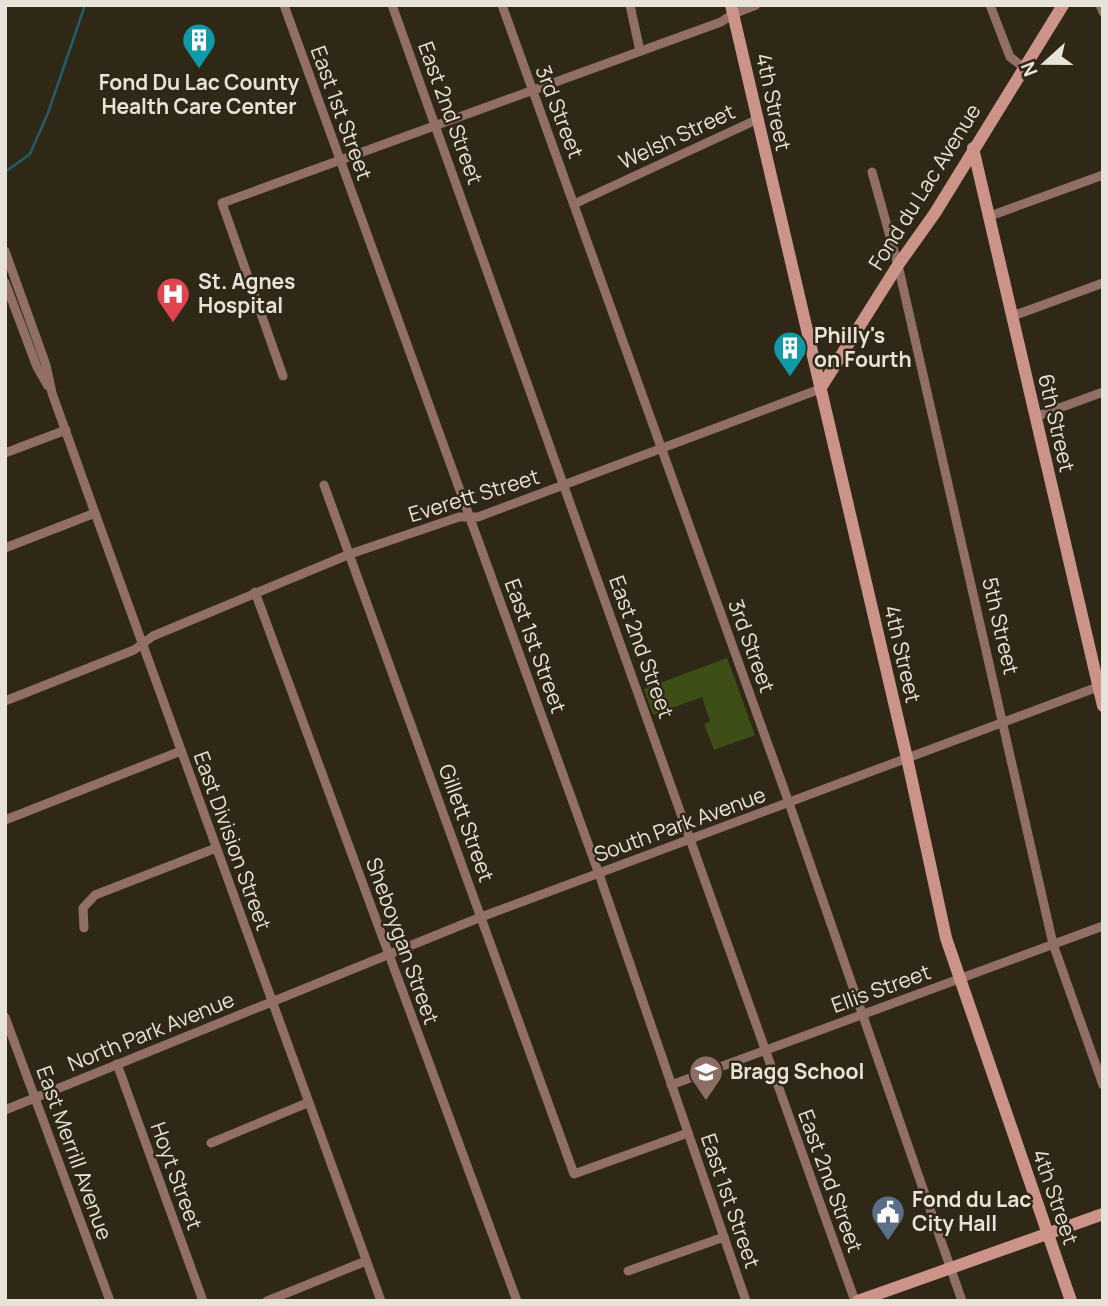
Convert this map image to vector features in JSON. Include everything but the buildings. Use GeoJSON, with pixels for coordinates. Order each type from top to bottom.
{"type":"FeatureCollection","features":[{"type":"Feature","properties":{"kind":"street","name":"East 1st Street"},"geometry":{"type":"LineString","coordinates":[[284,5],[598,874],[746,1301]]}},
{"type":"Feature","properties":{"kind":"street","name":"East 2nd Street"},"geometry":{"type":"LineString","coordinates":[[392,5],[765,1051],[857,1301]]}},
{"type":"Feature","properties":{"kind":"street","name":"3rd Street"},"geometry":{"type":"LineString","coordinates":[[502,5],[789,803],[962,1301]]}},
{"type":"Feature","properties":{"kind":"street"},"geometry":{"type":"LineString","coordinates":[[630,5],[640,51]]}},
{"type":"Feature","properties":{"kind":"street"},"geometry":{"type":"LineString","coordinates":[[284,376],[222,203],[721,22],[732,10],[756,5]]}},
{"type":"Feature","properties":{"kind":"street"},"geometry":{"type":"LineString","coordinates":[[990,5],[1010,57],[1023,67]]}},
{"type":"Feature","properties":{"kind":"street","name":"Fond du Lac Avenue"},"geometry":{"type":"LineString","coordinates":[[820,389],[898,265],[935,213],[1063,5]]}},
{"type":"Feature","properties":{"kind":"street"},"geometry":{"type":"LineString","coordinates":[[1100,5],[1103,12]]}},
{"type":"Feature","properties":{"kind":"street","name":"4th Street"},"geometry":{"type":"LineString","coordinates":[[732,10],[907,758],[946,938],[1071,1301]]}},
{"type":"Feature","properties":{"kind":"street","name":"Welsh Street"},"geometry":{"type":"LineString","coordinates":[[574,204],[756,120]]}},
{"type":"Feature","properties":{"kind":"street","name":"6th Street"},"geometry":{"type":"LineString","coordinates":[[973,148],[1103,706]]}},
{"type":"Feature","properties":{"kind":"street","name":"5th Street"},"geometry":{"type":"LineString","coordinates":[[872,172],[898,265],[1053,944],[1103,1085]]}},
{"type":"Feature","properties":{"kind":"street"},"geometry":{"type":"LineString","coordinates":[[990,216],[1103,175]]}},
{"type":"Feature","properties":{"kind":"street","name":"East Division Street"},"geometry":{"type":"LineString","coordinates":[[5,251],[46,365],[52,393],[142,645],[381,1301]]}},
{"type":"Feature","properties":{"kind":"street","name":"East Division Street"},"geometry":{"type":"LineString","coordinates":[[5,282],[37,368],[52,393]]}},
{"type":"Feature","properties":{"kind":"street"},"geometry":{"type":"LineString","coordinates":[[1013,316],[1103,283]]}},
{"type":"Feature","properties":{"kind":"street"},"geometry":{"type":"LineString","coordinates":[[811,352],[816,357],[827,359],[845,350]]}},
{"type":"Feature","properties":{"kind":"street","name":"Everett Street"},"geometry":{"type":"LineString","coordinates":[[5,701],[134,650],[153,636],[350,554],[459,517],[478,517],[820,389]]}},
{"type":"Feature","properties":{"kind":"street"},"geometry":{"type":"LineString","coordinates":[[1035,417],[1103,392]]}},
{"type":"Feature","properties":{"kind":"street"},"geometry":{"type":"LineString","coordinates":[[5,453],[66,430]]}},
{"type":"Feature","properties":{"kind":"street","name":"Gillett Street"},"geometry":{"type":"LineString","coordinates":[[324,485],[574,1174],[688,1133]]}},
{"type":"Feature","properties":{"kind":"street"},"geometry":{"type":"LineString","coordinates":[[5,548],[95,513]]}},
{"type":"Feature","properties":{"kind":"street","name":"Sheboygan Street"},"geometry":{"type":"LineString","coordinates":[[255,592],[517,1301]]}},
{"type":"Feature","properties":{"kind":"street","name":"South Park Avenue"},"geometry":{"type":"LineString","coordinates":[[272,1002],[481,917],[1100,686]]}},
{"type":"Feature","properties":{"kind":"street"},"geometry":{"type":"LineString","coordinates":[[5,820],[181,751]]}},
{"type":"Feature","properties":{"kind":"street"},"geometry":{"type":"LineString","coordinates":[[83,928],[83,908],[94,895],[216,848]]}},
{"type":"Feature","properties":{"kind":"street","name":"Ellis Street"},"geometry":{"type":"LineString","coordinates":[[671,1085],[1103,926]]}},
{"type":"Feature","properties":{"kind":"street","name":"North Park Avenue"},"geometry":{"type":"LineString","coordinates":[[5,1110],[272,1002]]}},
{"type":"Feature","properties":{"kind":"street","name":"East Merrill Avenue"},"geometry":{"type":"LineString","coordinates":[[5,1017],[110,1301]]}},
{"type":"Feature","properties":{"kind":"street","name":"Hoyt Street"},"geometry":{"type":"LineString","coordinates":[[117,1064],[203,1301]]}},
{"type":"Feature","properties":{"kind":"street"},"geometry":{"type":"LineString","coordinates":[[211,1143],[307,1103]]}},
{"type":"Feature","properties":{"kind":"street"},"geometry":{"type":"LineString","coordinates":[[857,1301],[1103,1214]]}},
{"type":"Feature","properties":{"kind":"street"},"geometry":{"type":"LineString","coordinates":[[628,1271],[724,1237]]}},
{"type":"Feature","properties":{"kind":"street"},"geometry":{"type":"LineString","coordinates":[[267,1301],[366,1261]]}},
{"type":"Feature","properties":{"kind":"green space"},"geometry":{"type":"Polygon","coordinates":[[[727,658],[755,735],[714,750],[704,724],[710,721],[702,697],[653,715],[644,689],[727,658]]]}},
{"type":"Feature","properties":{"kind":"waterway"},"geometry":{"type":"LineString","coordinates":[[5,172],[30,154],[48,113],[85,5]]}},
{"type":"Feature","properties":{"kind":"place","name":"Fond Du Lac County Health Care Center"},"geometry":{"type":"Point","coordinates":[199,70]}},
{"type":"Feature","properties":{"kind":"place","name":"St. Agnes Hospital"},"geometry":{"type":"Point","coordinates":[173,324]}},
{"type":"Feature","properties":{"kind":"place","name":"Philly's on Fourth"},"geometry":{"type":"Point","coordinates":[790,378]}},
{"type":"Feature","properties":{"kind":"place","name":"Bragg School"},"geometry":{"type":"Point","coordinates":[706,1102]}},
{"type":"Feature","properties":{"kind":"place","name":"Fond du Lac City Hall"},"geometry":{"type":"Point","coordinates":[888,1242]}}]}
